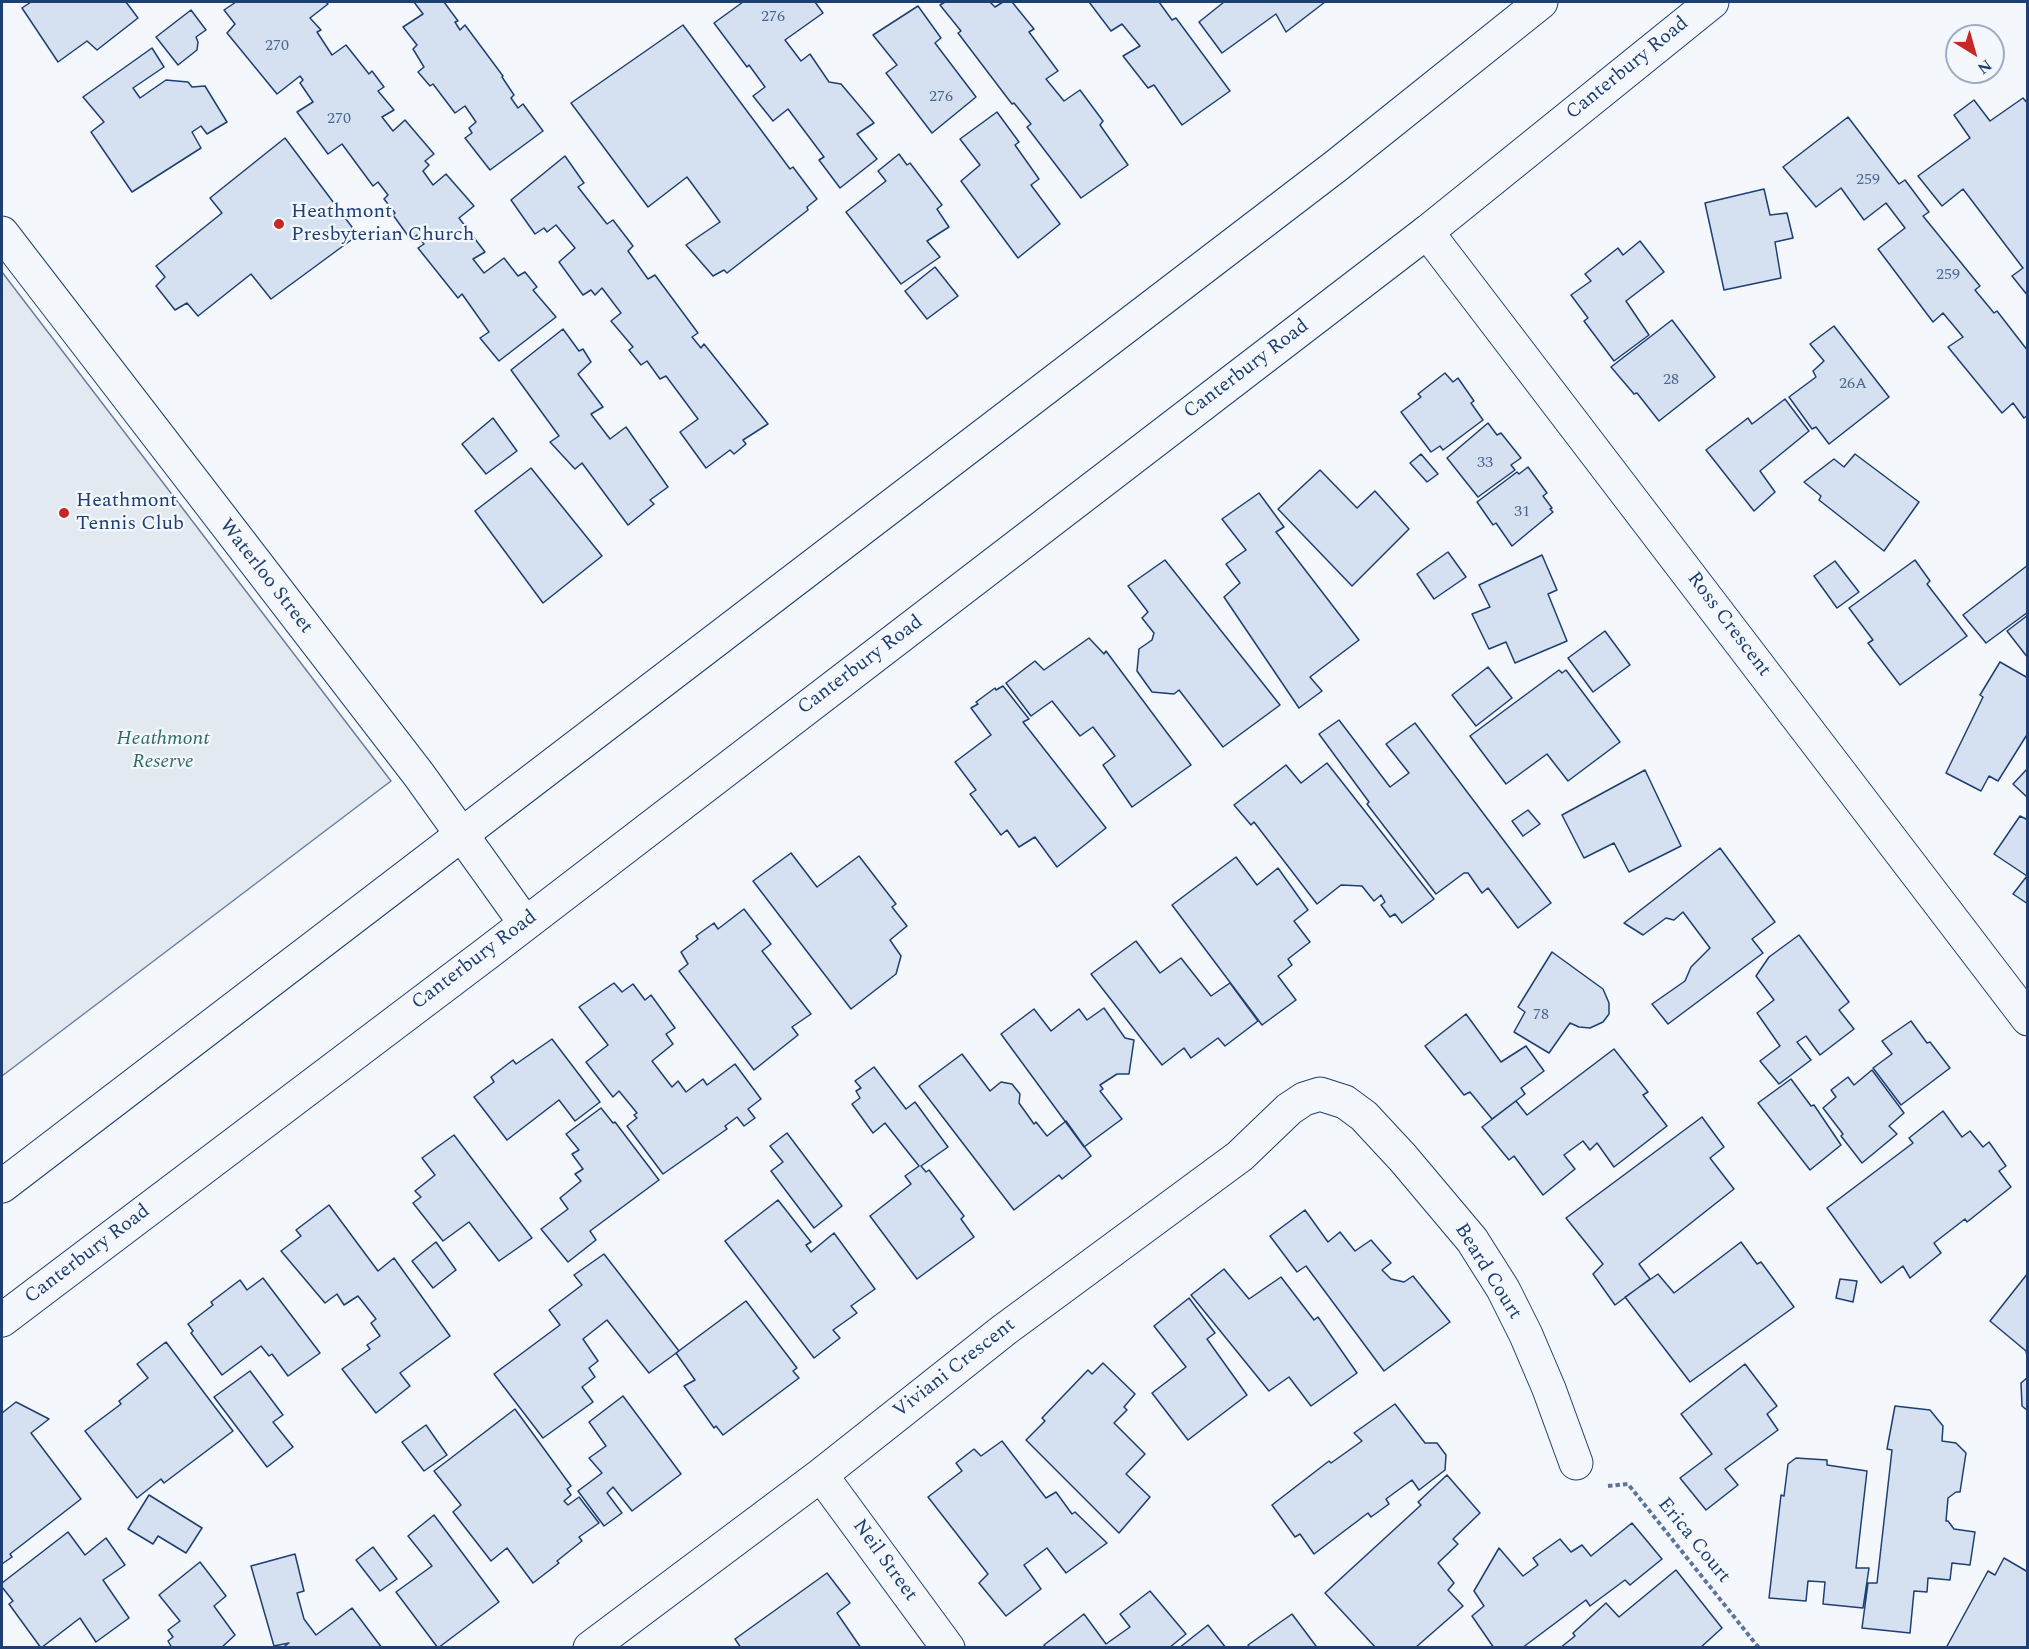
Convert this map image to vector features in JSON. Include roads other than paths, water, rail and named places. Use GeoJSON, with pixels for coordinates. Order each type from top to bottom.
{"type":"FeatureCollection","features":[{"type":"Feature","properties":{"kind":"main road"},"geometry":{"type":"LineString","coordinates":[[2,1186],[1336,166],[1541,2]]}},
{"type":"Feature","properties":{"kind":"main road","name":"Canterbury Road"},"geometry":{"type":"LineString","coordinates":[[2,1320],[525,923],[1427,232],[1712,2]]}},
{"type":"Feature","properties":{"kind":"main road","name":"Ross Crescent"},"geometry":{"type":"LineString","coordinates":[[1427,232],[2028,1019]]}},
{"type":"Feature","properties":{"kind":"main road","name":"Waterloo Street"},"geometry":{"type":"LineString","coordinates":[[2,233],[419,775],[525,923]]}},
{"type":"Feature","properties":{"kind":"main road","name":"Beard Court"},"geometry":{"type":"LineString","coordinates":[[1320,1094],[1344,1102],[1364,1116],[1403,1158],[1472,1240],[1503,1288],[1526,1335],[1549,1389],[1576,1464]]}},
{"type":"Feature","properties":{"kind":"main road","name":"Viviani Crescent"},"geometry":{"type":"LineString","coordinates":[[590,1647],[820,1474],[1004,1330],[1240,1156],[1289,1109],[1304,1099],[1320,1094]]}},
{"type":"Feature","properties":{"kind":"main road","name":"Neil Street"},"geometry":{"type":"LineString","coordinates":[[820,1474],[948,1647]]}},
{"type":"Feature","properties":{"kind":"place","name":"Heathmont Presbyterian Church"},"geometry":{"type":"Point","coordinates":[279,224]}},
{"type":"Feature","properties":{"kind":"place","name":"Heathmont Tennis Club"},"geometry":{"type":"Point","coordinates":[64,513]}},
{"type":"Feature","properties":{"kind":"park label","name":"Heathmont Reserve"},"geometry":{"type":"Point","coordinates":[163,752]}}]}
